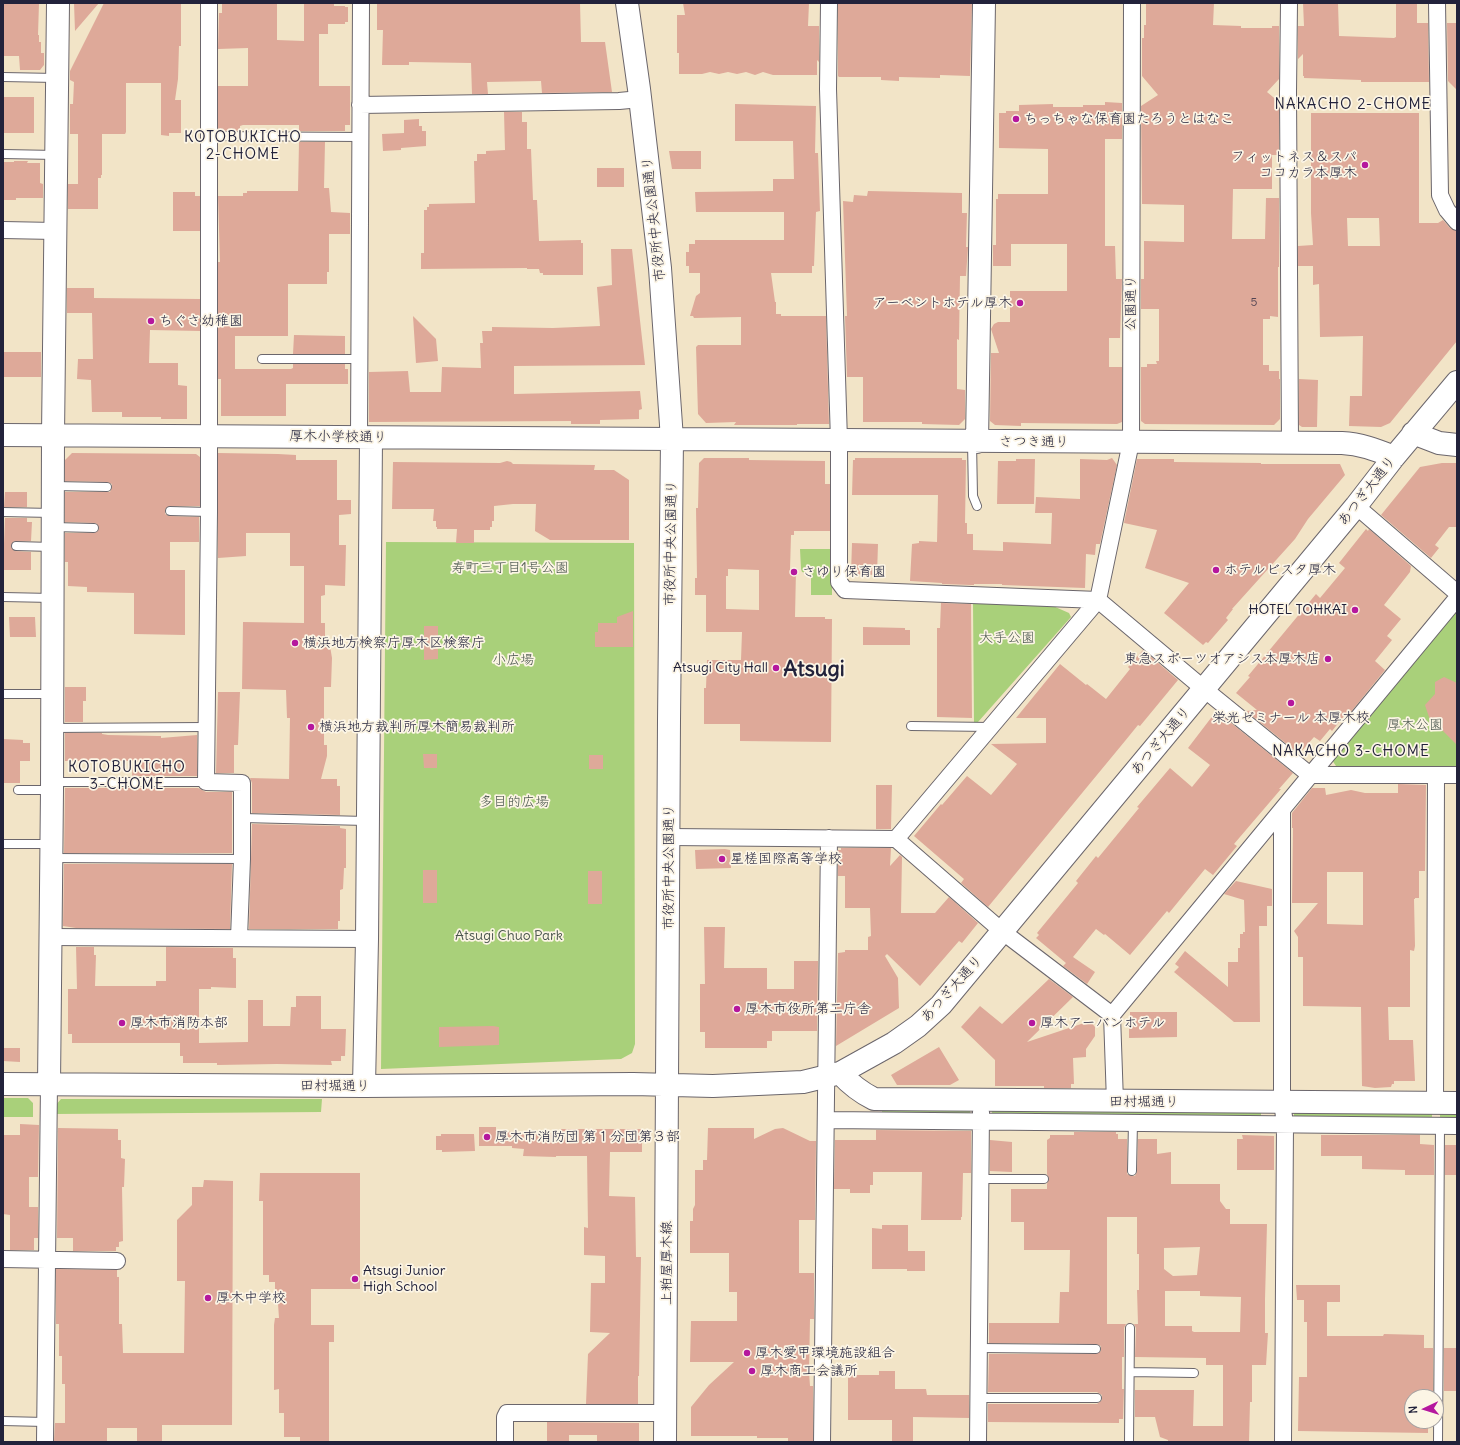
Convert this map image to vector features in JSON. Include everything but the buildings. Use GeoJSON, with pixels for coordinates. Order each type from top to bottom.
{"type":"FeatureCollection","features":[{"type":"Feature","properties":{"kind":"street"},"geometry":{"type":"LineString","coordinates":[[45,1442],[58,3]]}},
{"type":"Feature","properties":{"kind":"street"},"geometry":{"type":"LineString","coordinates":[[209,3],[209,512],[206,782],[242,783],[243,818],[239,938]]}},
{"type":"Feature","properties":{"kind":"street"},"geometry":{"type":"LineString","coordinates":[[360,3],[359,359],[365,437],[367,821],[367,939],[364,1086]]}},
{"type":"Feature","properties":{"kind":"street","name":"市役所中央公園通り"},"geometry":{"type":"LineString","coordinates":[[627,3],[660,268],[672,439],[668,1085]]}},
{"type":"Feature","properties":{"kind":"street"},"geometry":{"type":"LineString","coordinates":[[829,3],[828,89],[839,441],[839,582],[845,590],[1098,600],[1310,775],[1457,775]]}},
{"type":"Feature","properties":{"kind":"street"},"geometry":{"type":"LineString","coordinates":[[974,442],[984,3]]}},
{"type":"Feature","properties":{"kind":"street","name":"公園通り"},"geometry":{"type":"LineString","coordinates":[[1098,600],[1131,442],[1132,3]]}},
{"type":"Feature","properties":{"kind":"street"},"geometry":{"type":"LineString","coordinates":[[1289,3],[1288,92],[1290,443]]}},
{"type":"Feature","properties":{"kind":"street"},"geometry":{"type":"LineString","coordinates":[[1437,3],[1440,195],[1447,210],[1457,222]]}},
{"type":"Feature","properties":{"kind":"street"},"geometry":{"type":"LineString","coordinates":[[360,105],[619,101],[640,99]]}},
{"type":"Feature","properties":{"kind":"street"},"geometry":{"type":"LineString","coordinates":[[3,230],[55,231]]}},
{"type":"Feature","properties":{"kind":"street","name":"あつぎ大通り"},"geometry":{"type":"LineString","coordinates":[[668,1085],[713,1086],[776,1084],[803,1082],[833,1075],[894,1043],[918,1026],[941,1005],[1003,932],[1457,382]]}},
{"type":"Feature","properties":{"kind":"street"},"geometry":{"type":"LineString","coordinates":[[1414,433],[1439,443],[1457,445]]}},
{"type":"Feature","properties":{"kind":"street","name":"厚木小学校通り"},"geometry":{"type":"LineString","coordinates":[[3,435],[672,439]]}},
{"type":"Feature","properties":{"kind":"street","name":"さつき通り"},"geometry":{"type":"LineString","coordinates":[[672,439],[1356,444],[1370,447],[1394,457]]}},
{"type":"Feature","properties":{"kind":"street"},"geometry":{"type":"LineString","coordinates":[[1356,506],[1457,593]]}},
{"type":"Feature","properties":{"kind":"street"},"geometry":{"type":"LineString","coordinates":[[1115,1102],[1112,1014],[1457,598]]}},
{"type":"Feature","properties":{"kind":"street"},"geometry":{"type":"LineString","coordinates":[[896,839],[1098,600]]}},
{"type":"Feature","properties":{"kind":"street"},"geometry":{"type":"LineString","coordinates":[[1435,1103],[1436,776]]}},
{"type":"Feature","properties":{"kind":"street"},"geometry":{"type":"LineString","coordinates":[[1282,810],[1282,1102],[1285,1124],[1283,1442]]}},
{"type":"Feature","properties":{"kind":"street"},"geometry":{"type":"LineString","coordinates":[[669,837],[896,839],[1003,932],[1112,1014]]}},
{"type":"Feature","properties":{"kind":"street"},"geometry":{"type":"LineString","coordinates":[[822,1442],[827,1120],[833,1075],[829,838]]}},
{"type":"Feature","properties":{"kind":"street"},"geometry":{"type":"LineString","coordinates":[[50,937],[367,939]]}},
{"type":"Feature","properties":{"kind":"street","name":"田村堀通り"},"geometry":{"type":"LineString","coordinates":[[833,1075],[851,1085],[862,1094],[874,1099],[1115,1102],[1457,1103]]}},
{"type":"Feature","properties":{"kind":"street","name":"田村堀通り"},"geometry":{"type":"LineString","coordinates":[[3,1084],[364,1086],[668,1085]]}},
{"type":"Feature","properties":{"kind":"street","name":"上粕屋厚木線"},"geometry":{"type":"LineString","coordinates":[[665,1442],[668,1085]]}},
{"type":"Feature","properties":{"kind":"street"},"geometry":{"type":"LineString","coordinates":[[978,1442],[981,1100]]}},
{"type":"Feature","properties":{"kind":"street"},"geometry":{"type":"LineString","coordinates":[[827,1120],[1457,1126]]}},
{"type":"Feature","properties":{"kind":"street"},"geometry":{"type":"LineString","coordinates":[[3,1259],[118,1261]]}},
{"type":"Feature","properties":{"kind":"street"},"geometry":{"type":"LineString","coordinates":[[505,1442],[506,1413],[665,1413]]}},
{"type":"Feature","properties":{"kind":"lane"},"geometry":{"type":"LineString","coordinates":[[3,77],[57,78]]}},
{"type":"Feature","properties":{"kind":"lane"},"geometry":{"type":"LineString","coordinates":[[208,136],[360,137]]}},
{"type":"Feature","properties":{"kind":"lane"},"geometry":{"type":"LineString","coordinates":[[3,154],[56,154]]}},
{"type":"Feature","properties":{"kind":"lane"},"geometry":{"type":"LineString","coordinates":[[262,360],[359,359]]}},
{"type":"Feature","properties":{"kind":"lane"},"geometry":{"type":"LineString","coordinates":[[974,442],[973,496],[977,506]]}},
{"type":"Feature","properties":{"kind":"lane"},"geometry":{"type":"LineString","coordinates":[[53,486],[107,486]]}},
{"type":"Feature","properties":{"kind":"lane"},"geometry":{"type":"LineString","coordinates":[[170,511],[209,512]]}},
{"type":"Feature","properties":{"kind":"lane"},"geometry":{"type":"LineString","coordinates":[[3,512],[53,529],[94,528]]}},
{"type":"Feature","properties":{"kind":"lane"},"geometry":{"type":"LineString","coordinates":[[16,546],[53,529]]}},
{"type":"Feature","properties":{"kind":"lane"},"geometry":{"type":"LineString","coordinates":[[3,597],[52,598]]}},
{"type":"Feature","properties":{"kind":"lane"},"geometry":{"type":"LineString","coordinates":[[3,694],[52,694]]}},
{"type":"Feature","properties":{"kind":"lane"},"geometry":{"type":"LineString","coordinates":[[911,726],[991,727]]}},
{"type":"Feature","properties":{"kind":"lane"},"geometry":{"type":"LineString","coordinates":[[52,728],[206,727]]}},
{"type":"Feature","properties":{"kind":"lane"},"geometry":{"type":"LineString","coordinates":[[18,790],[52,786],[206,782]]}},
{"type":"Feature","properties":{"kind":"lane"},"geometry":{"type":"LineString","coordinates":[[243,818],[367,821]]}},
{"type":"Feature","properties":{"kind":"lane"},"geometry":{"type":"LineString","coordinates":[[3,844],[51,851],[242,859]]}},
{"type":"Feature","properties":{"kind":"lane"},"geometry":{"type":"LineString","coordinates":[[1132,1171],[1133,1122]]}},
{"type":"Feature","properties":{"kind":"lane"},"geometry":{"type":"LineString","coordinates":[[1438,1442],[1440,1126]]}},
{"type":"Feature","properties":{"kind":"lane"},"geometry":{"type":"LineString","coordinates":[[981,1179],[1044,1179]]}},
{"type":"Feature","properties":{"kind":"lane"},"geometry":{"type":"LineString","coordinates":[[1129,1442],[1130,1328]]}},
{"type":"Feature","properties":{"kind":"lane"},"geometry":{"type":"LineString","coordinates":[[979,1348],[1096,1349]]}},
{"type":"Feature","properties":{"kind":"lane"},"geometry":{"type":"LineString","coordinates":[[1130,1372],[1194,1373]]}},
{"type":"Feature","properties":{"kind":"lane"},"geometry":{"type":"LineString","coordinates":[[978,1398],[1097,1398]]}},
{"type":"Feature","properties":{"kind":"lane"},"geometry":{"type":"LineString","coordinates":[[3,1421],[45,1422]]}},
{"type":"Feature","properties":{"kind":"green space","name":"Atsugi Chuo Park"},"geometry":{"type":"Polygon","coordinates":[[[386,542],[634,543],[635,1044],[632,1053],[621,1059],[381,1069],[386,542]]]}},
{"type":"Feature","properties":{"kind":"green space"},"geometry":{"type":"Polygon","coordinates":[[[800,549],[832,549],[832,595],[811,595],[811,574],[802,572],[800,549]]]}},
{"type":"Feature","properties":{"kind":"green space","name":"大手公園"},"geometry":{"type":"Polygon","coordinates":[[[973,603],[1053,606],[1069,613],[1071,617],[978,722],[974,723],[973,603]]]}},
{"type":"Feature","properties":{"kind":"green space","name":"厚木公園"},"geometry":{"type":"Polygon","coordinates":[[[1457,609],[1457,766],[1336,766],[1332,760],[1457,609]]]}},
{"type":"Feature","properties":{"kind":"green space"},"geometry":{"type":"Polygon","coordinates":[[[3,1098],[28,1098],[33,1103],[33,1117],[3,1117],[3,1098]]]}},
{"type":"Feature","properties":{"kind":"green space"},"geometry":{"type":"Polygon","coordinates":[[[61,1099],[322,1099],[321,1112],[55,1114],[55,1106],[61,1099]]]}},
{"type":"Feature","properties":{"kind":"green space"},"geometry":{"type":"Polygon","coordinates":[[[882,1108],[970,1108],[970,1115],[882,1114],[882,1108]]]}},
{"type":"Feature","properties":{"kind":"green space"},"geometry":{"type":"Polygon","coordinates":[[[992,1110],[1261,1111],[1261,1119],[992,1118],[992,1110]]]}},
{"type":"Feature","properties":{"kind":"green space"},"geometry":{"type":"Polygon","coordinates":[[[1294,1111],[1432,1112],[1432,1120],[1294,1118],[1294,1111]]]}},
{"type":"Feature","properties":{"kind":"green space"},"geometry":{"type":"Polygon","coordinates":[[[1440,1112],[1457,1112],[1457,1119],[1440,1119],[1440,1112]]]}},
{"type":"Feature","properties":{"kind":"place","name":"ちっちゃな保育園たろうとはなこ"},"geometry":{"type":"Point","coordinates":[1016,119]}},
{"type":"Feature","properties":{"kind":"place","name":"フィットネス＆スパ ココカラ本厚木"},"geometry":{"type":"Point","coordinates":[1365,165]}},
{"type":"Feature","properties":{"kind":"place","name":"アーベントホテル厚木"},"geometry":{"type":"Point","coordinates":[1020,303]}},
{"type":"Feature","properties":{"kind":"place","name":"ちぐさ幼稚園"},"geometry":{"type":"Point","coordinates":[151,321]}},
{"type":"Feature","properties":{"kind":"place","name":"ホテルビスタ厚木"},"geometry":{"type":"Point","coordinates":[1216,570]}},
{"type":"Feature","properties":{"kind":"place","name":"さゆり保育園"},"geometry":{"type":"Point","coordinates":[794,572]}},
{"type":"Feature","properties":{"kind":"place","name":"HOTEL TOHKAI"},"geometry":{"type":"Point","coordinates":[1355,610]}},
{"type":"Feature","properties":{"kind":"place","name":"横浜地方検察庁厚木区検察庁"},"geometry":{"type":"Point","coordinates":[295,643]}},
{"type":"Feature","properties":{"kind":"place","name":"東急スポーツオアシス本厚木店"},"geometry":{"type":"Point","coordinates":[1328,659]}},
{"type":"Feature","properties":{"kind":"place","name":"Atsugi City Hall"},"geometry":{"type":"Point","coordinates":[776,668]}},
{"type":"Feature","properties":{"kind":"place","name":"栄光ゼミナール 本厚木校"},"geometry":{"type":"Point","coordinates":[1291,703]}},
{"type":"Feature","properties":{"kind":"place","name":"横浜地方裁判所厚木簡易裁判所"},"geometry":{"type":"Point","coordinates":[311,727]}},
{"type":"Feature","properties":{"kind":"place","name":"星槎国際高等学校"},"geometry":{"type":"Point","coordinates":[722,859]}},
{"type":"Feature","properties":{"kind":"place","name":"厚木市役所第二庁舎"},"geometry":{"type":"Point","coordinates":[737,1009]}},
{"type":"Feature","properties":{"kind":"place","name":"厚木市消防本部"},"geometry":{"type":"Point","coordinates":[122,1023]}},
{"type":"Feature","properties":{"kind":"place","name":"厚木アーバンホテル"},"geometry":{"type":"Point","coordinates":[1032,1023]}},
{"type":"Feature","properties":{"kind":"place","name":"厚木市消防団 第１分団第３部"},"geometry":{"type":"Point","coordinates":[487,1137]}},
{"type":"Feature","properties":{"kind":"place","name":"Atsugi Junior High School"},"geometry":{"type":"Point","coordinates":[355,1279]}},
{"type":"Feature","properties":{"kind":"place","name":"厚木中学校"},"geometry":{"type":"Point","coordinates":[208,1298]}},
{"type":"Feature","properties":{"kind":"place","name":"厚木愛甲環境施設組合"},"geometry":{"type":"Point","coordinates":[747,1353]}},
{"type":"Feature","properties":{"kind":"place","name":"厚木商工会議所"},"geometry":{"type":"Point","coordinates":[752,1371]}},
{"type":"Feature","properties":{"kind":"district","name":"NAKACHO 2-CHOME"},"geometry":{"type":"Point","coordinates":[1353,105]}},
{"type":"Feature","properties":{"kind":"district","name":"KOTOBUKICHO 2-CHOME"},"geometry":{"type":"Point","coordinates":[243,146]}},
{"type":"Feature","properties":{"kind":"district","name":"Atsugi"},"geometry":{"type":"Point","coordinates":[814,670]}},
{"type":"Feature","properties":{"kind":"district","name":"NAKACHO 3-CHOME"},"geometry":{"type":"Point","coordinates":[1351,752]}},
{"type":"Feature","properties":{"kind":"district","name":"KOTOBUKICHO 3-CHOME"},"geometry":{"type":"Point","coordinates":[127,776]}},
{"type":"Feature","properties":{"kind":"park label","name":"寿町三丁目1号公園"},"geometry":{"type":"Point","coordinates":[510,568]}},
{"type":"Feature","properties":{"kind":"park label","name":"小広場"},"geometry":{"type":"Point","coordinates":[513,660]}},
{"type":"Feature","properties":{"kind":"park label","name":"多目的広場"},"geometry":{"type":"Point","coordinates":[514,802]}}]}
